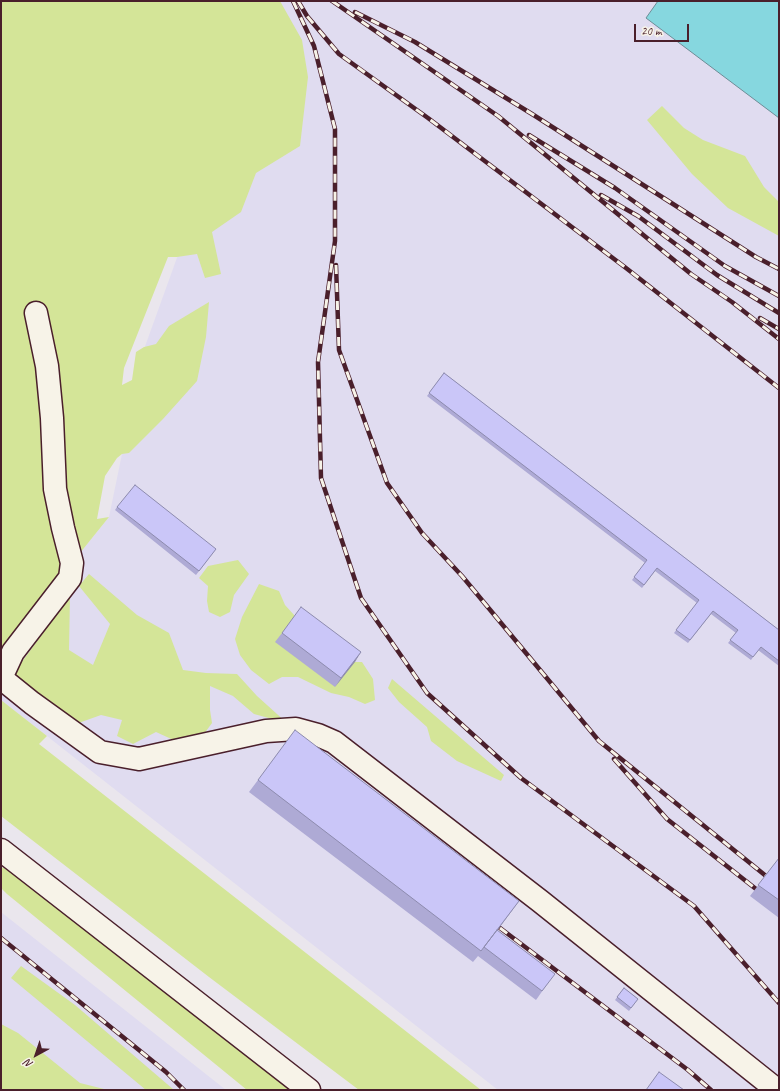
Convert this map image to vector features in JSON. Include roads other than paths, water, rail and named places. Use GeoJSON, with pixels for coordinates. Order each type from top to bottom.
{"type":"FeatureCollection","features":[{"type":"Feature","properties":{"kind":"street"},"geometry":{"type":"LineString","coordinates":[[36,313],[46,366],[52,418],[55,489],[72,563],[70,578],[13,652],[1,678],[32,703],[100,752],[139,759],[266,731],[296,730],[318,735],[334,742],[540,901],[778,1090]]}},
{"type":"Feature","properties":{"kind":"street"},"geometry":{"type":"LineString","coordinates":[[1,850],[309,1090]]}},
{"type":"Feature","properties":{"kind":"water"},"geometry":{"type":"Polygon","coordinates":[[[658,1],[779,1],[779,118],[646,18],[658,1]]]}},
{"type":"Feature","properties":{"kind":"railway"},"geometry":{"type":"LineString","coordinates":[[293,1],[314,46],[335,129],[335,241],[318,362],[321,478],[361,598],[427,693],[521,778],[694,906],[779,1003]]}},
{"type":"Feature","properties":{"kind":"railway"},"geometry":{"type":"LineString","coordinates":[[298,1],[307,16],[339,54],[428,118],[626,268],[779,388]]}},
{"type":"Feature","properties":{"kind":"railway"},"geometry":{"type":"LineString","coordinates":[[332,1],[498,116],[691,274],[732,302],[779,339]]}},
{"type":"Feature","properties":{"kind":"railway"},"geometry":{"type":"LineString","coordinates":[[355,12],[415,42],[532,114],[756,257],[779,269]]}},
{"type":"Feature","properties":{"kind":"railway"},"geometry":{"type":"LineString","coordinates":[[529,135],[615,188],[725,266],[779,296]]}},
{"type":"Feature","properties":{"kind":"railway"},"geometry":{"type":"LineString","coordinates":[[601,195],[638,216],[717,275],[779,313]]}},
{"type":"Feature","properties":{"kind":"railway"},"geometry":{"type":"LineString","coordinates":[[336,265],[339,350],[387,483],[422,533],[462,576],[599,741],[766,876]]}},
{"type":"Feature","properties":{"kind":"railway"},"geometry":{"type":"LineString","coordinates":[[760,318],[779,329]]}},
{"type":"Feature","properties":{"kind":"railway"},"geometry":{"type":"LineString","coordinates":[[614,759],[667,819],[756,889]]}},
{"type":"Feature","properties":{"kind":"railway"},"geometry":{"type":"LineString","coordinates":[[500,928],[688,1070],[711,1090]]}},
{"type":"Feature","properties":{"kind":"railway"},"geometry":{"type":"LineString","coordinates":[[1,938],[166,1072],[184,1090]]}}]}
